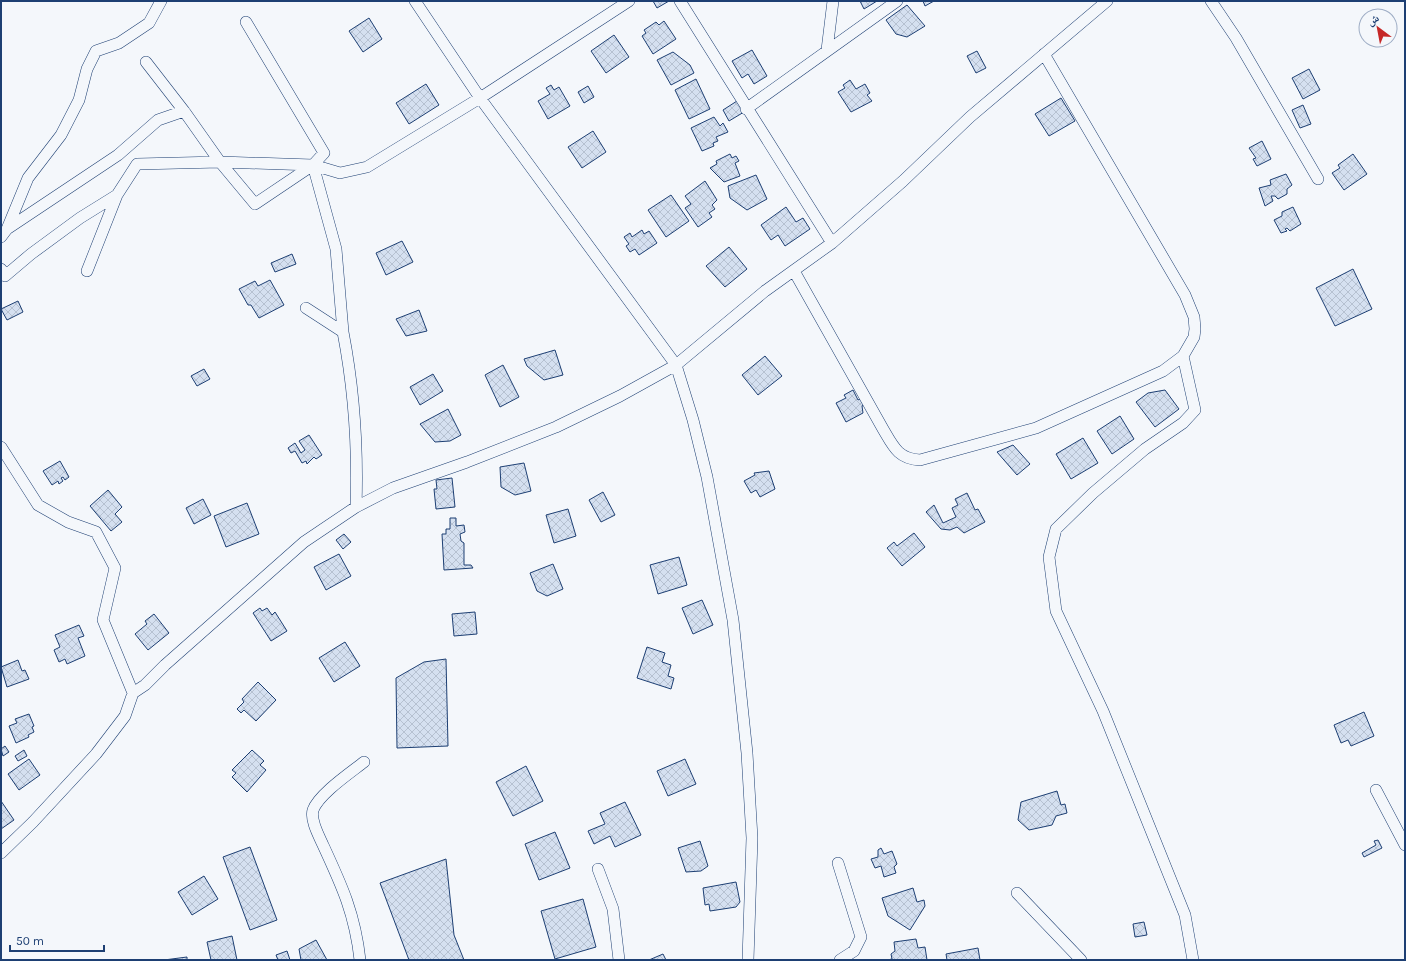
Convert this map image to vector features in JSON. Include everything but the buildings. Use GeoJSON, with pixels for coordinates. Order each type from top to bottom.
{"type":"FeatureCollection","features":[{"type":"Feature","properties":{"kind":"street"},"geometry":{"type":"LineString","coordinates":[[4,233],[28,178],[60,135],[79,100],[87,69],[96,51],[120,43],[149,23],[161,1]]}},
{"type":"Feature","properties":{"kind":"street"},"geometry":{"type":"LineString","coordinates":[[415,1],[480,98],[676,365],[693,420],[707,477],[733,620],[747,753],[752,838],[748,960]]}},
{"type":"Feature","properties":{"kind":"street"},"geometry":{"type":"LineString","coordinates":[[87,271],[116,195],[137,164],[220,162],[313,165],[340,174],[367,167],[480,98],[629,1]]}},
{"type":"Feature","properties":{"kind":"street"},"geometry":{"type":"LineString","coordinates":[[680,1],[746,109],[832,243]]}},
{"type":"Feature","properties":{"kind":"street"},"geometry":{"type":"LineString","coordinates":[[827,50],[833,1]]}},
{"type":"Feature","properties":{"kind":"street"},"geometry":{"type":"LineString","coordinates":[[746,109],[897,1]]}},
{"type":"Feature","properties":{"kind":"street"},"geometry":{"type":"LineString","coordinates":[[1,853],[33,822],[96,754],[125,716],[133,693],[146,684],[165,665],[304,542],[356,507],[393,488],[474,459],[556,427],[620,396],[676,365],[725,322],[832,243],[903,181],[970,117],[1107,1]]}},
{"type":"Feature","properties":{"kind":"street"},"geometry":{"type":"LineString","coordinates":[[1211,1],[1236,38],[1318,179]]}},
{"type":"Feature","properties":{"kind":"street"},"geometry":{"type":"LineString","coordinates":[[146,62],[184,111],[220,162],[255,204],[313,165],[324,152],[246,22]]}},
{"type":"Feature","properties":{"kind":"street"},"geometry":{"type":"LineString","coordinates":[[794,271],[883,429],[903,457],[911,460],[920,460],[1036,428],[1163,371],[1184,356],[1194,337],[1195,329],[1194,317],[1185,295],[1044,54]]}},
{"type":"Feature","properties":{"kind":"street"},"geometry":{"type":"LineString","coordinates":[[4,233],[118,155],[158,120],[184,111]]}},
{"type":"Feature","properties":{"kind":"street"},"geometry":{"type":"LineString","coordinates":[[313,165],[336,249],[343,332],[347,351],[358,464],[356,507]]}},
{"type":"Feature","properties":{"kind":"street"},"geometry":{"type":"LineString","coordinates":[[1,269],[5,276],[61,232],[116,195]]}},
{"type":"Feature","properties":{"kind":"street"},"geometry":{"type":"LineString","coordinates":[[306,308],[343,332]]}},
{"type":"Feature","properties":{"kind":"street"},"geometry":{"type":"LineString","coordinates":[[1184,356],[1195,410],[1183,423],[1145,449],[1093,493],[1056,529],[1049,557],[1056,610],[1103,711],[1185,915],[1193,960]]}},
{"type":"Feature","properties":{"kind":"street"},"geometry":{"type":"LineString","coordinates":[[1,447],[38,505],[68,522],[96,532],[115,568],[103,620],[133,693]]}},
{"type":"Feature","properties":{"kind":"street"},"geometry":{"type":"LineString","coordinates":[[360,960],[354,920],[346,893],[313,820],[313,810],[322,798],[364,762]]}},
{"type":"Feature","properties":{"kind":"street"},"geometry":{"type":"LineString","coordinates":[[1376,790],[1405,845]]}},
{"type":"Feature","properties":{"kind":"street"},"geometry":{"type":"LineString","coordinates":[[838,863],[861,937],[854,950],[840,960]]}},
{"type":"Feature","properties":{"kind":"street"},"geometry":{"type":"LineString","coordinates":[[598,869],[613,909],[619,960]]}},
{"type":"Feature","properties":{"kind":"street"},"geometry":{"type":"LineString","coordinates":[[1017,893],[1081,960]]}}]}
